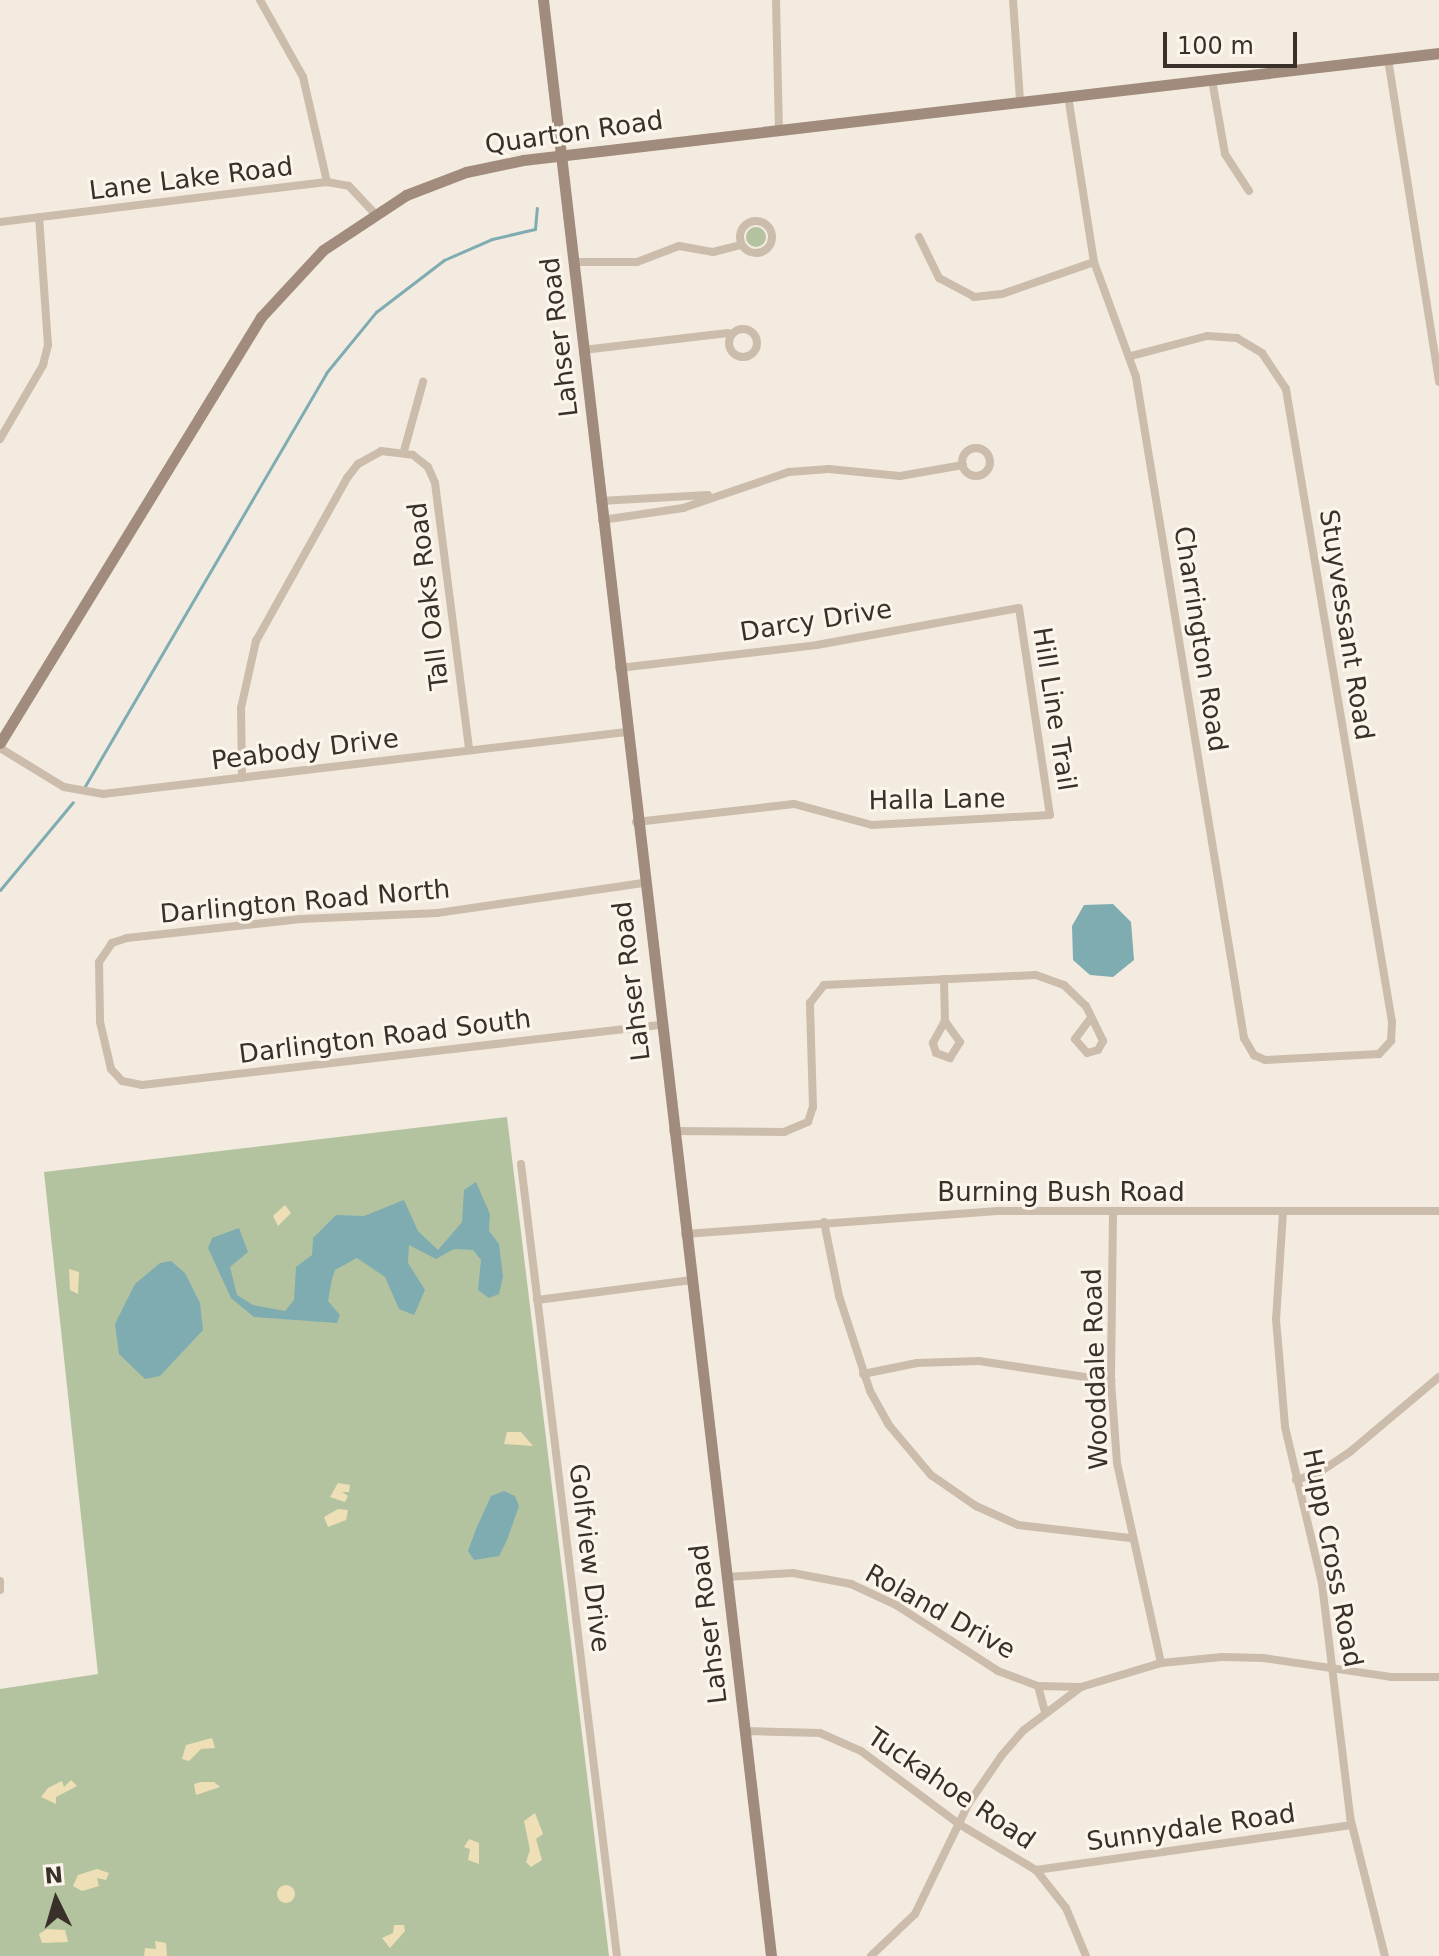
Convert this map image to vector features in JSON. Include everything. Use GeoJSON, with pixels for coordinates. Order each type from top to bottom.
{"type":"FeatureCollection","features":[{"type":"Feature","properties":{"kind":"street"},"geometry":{"type":"LineString","coordinates":[[260,0],[303,77],[327,182]]}},
{"type":"Feature","properties":{"kind":"street","name":"Lahser Road"},"geometry":{"type":"LineString","coordinates":[[543,0],[643,883],[771,1956]]}},
{"type":"Feature","properties":{"kind":"street"},"geometry":{"type":"LineString","coordinates":[[776,0],[779,129]]}},
{"type":"Feature","properties":{"kind":"street"},"geometry":{"type":"LineString","coordinates":[[1013,0],[1020,101]]}},
{"type":"Feature","properties":{"kind":"street","name":"Quarton Road"},"geometry":{"type":"LineString","coordinates":[[0,746],[261,317],[302,269],[374,213],[466,172],[561,155],[1439,53]]}},
{"type":"Feature","properties":{"kind":"street"},"geometry":{"type":"LineString","coordinates":[[1388,59],[1439,382]]}},
{"type":"Feature","properties":{"kind":"street"},"geometry":{"type":"LineString","coordinates":[[1212,80],[1229,165],[1249,191]]}},
{"type":"Feature","properties":{"kind":"street","name":"Charrington Road"},"geometry":{"type":"LineString","coordinates":[[1068,96],[1094,262],[1131,356],[1244,1038],[1254,1055],[1265,1060],[1369,1055],[1388,1046]]}},
{"type":"Feature","properties":{"kind":"street","name":"Lane Lake Road"},"geometry":{"type":"LineString","coordinates":[[0,222],[327,182],[349,186],[374,213]]}},
{"type":"Feature","properties":{"kind":"street"},"geometry":{"type":"LineString","coordinates":[[0,439],[43,365],[48,345],[39,217]]}},
{"type":"Feature","properties":{"kind":"street"},"geometry":{"type":"LineString","coordinates":[[760,222],[770,230],[771,242],[763,252],[751,253],[741,245],[740,232],[748,223],[760,222]]}},
{"type":"Feature","properties":{"kind":"street"},"geometry":{"type":"LineString","coordinates":[[919,237],[939,278],[974,297],[1002,294],[1094,262]]}},
{"type":"Feature","properties":{"kind":"street"},"geometry":{"type":"LineString","coordinates":[[573,262],[637,262],[679,246],[713,252],[741,245]]}},
{"type":"Feature","properties":{"kind":"street"},"geometry":{"type":"LineString","coordinates":[[583,350],[728,333]]}},
{"type":"Feature","properties":{"kind":"street","name":"Stuyvessant Road"},"geometry":{"type":"LineString","coordinates":[[1131,356],[1207,336],[1237,338],[1262,353],[1283,380],[1390,1011],[1393,1034],[1388,1046]]}},
{"type":"Feature","properties":{"kind":"street"},"geometry":{"type":"LineString","coordinates":[[242,778],[244,685],[273,604],[358,464],[381,451],[404,451],[423,382]]}},
{"type":"Feature","properties":{"kind":"street","name":"Tall Oaks Road"},"geometry":{"type":"LineString","coordinates":[[404,451],[421,460],[435,483],[469,750]]}},
{"type":"Feature","properties":{"kind":"street"},"geometry":{"type":"LineString","coordinates":[[602,520],[683,508],[713,494],[801,470],[900,476],[963,465]]}},
{"type":"Feature","properties":{"kind":"street"},"geometry":{"type":"LineString","coordinates":[[600,501],[713,494]]}},
{"type":"Feature","properties":{"kind":"street","name":"Darcy Drive"},"geometry":{"type":"LineString","coordinates":[[619,668],[817,645],[1019,608]]}},
{"type":"Feature","properties":{"kind":"street","name":"Hill Line Trail"},"geometry":{"type":"LineString","coordinates":[[1019,608],[1050,815]]}},
{"type":"Feature","properties":{"kind":"street","name":"Peabody Drive"},"geometry":{"type":"LineString","coordinates":[[0,746],[64,787],[92,794],[626,732]]}},
{"type":"Feature","properties":{"kind":"street","name":"Halla Lane"},"geometry":{"type":"LineString","coordinates":[[636,822],[794,804],[872,825],[1050,815]]}},
{"type":"Feature","properties":{"kind":"street","name":"Darlington Road North"},"geometry":{"type":"LineString","coordinates":[[116,1076],[103,1047],[97,970],[105,949],[119,940],[301,919],[438,913],[643,883]]}},
{"type":"Feature","properties":{"kind":"street"},"geometry":{"type":"LineString","coordinates":[[672,1131],[770,1133],[802,1127],[813,1107],[810,1003],[816,989],[944,979],[1046,978],[1072,990],[1090,1019]]}},
{"type":"Feature","properties":{"kind":"street"},"geometry":{"type":"LineString","coordinates":[[944,979],[945,1021]]}},
{"type":"Feature","properties":{"kind":"street","name":"Darlington Road South"},"geometry":{"type":"LineString","coordinates":[[116,1076],[151,1085],[660,1025]]}},
{"type":"Feature","properties":{"kind":"street","name":"Golfview Drive"},"geometry":{"type":"LineString","coordinates":[[521,1164],[617,1956]]}},
{"type":"Feature","properties":{"kind":"street","name":"Burning Bush Road"},"geometry":{"type":"LineString","coordinates":[[684,1234],[1001,1211],[1439,1211]]}},
{"type":"Feature","properties":{"kind":"street","name":"Hupp Cross Road"},"geometry":{"type":"LineString","coordinates":[[1283,1212],[1276,1319],[1282,1401],[1296,1480],[1322,1584],[1335,1669],[1352,1825],[1385,1956]]}},
{"type":"Feature","properties":{"kind":"street","name":"Wooddale Road"},"geometry":{"type":"LineString","coordinates":[[1113,1213],[1111,1381],[1117,1463],[1130,1538],[1161,1663]]}},
{"type":"Feature","properties":{"kind":"street"},"geometry":{"type":"LineString","coordinates":[[824,1222],[863,1374],[906,1447],[965,1500],[1033,1529],[1130,1538]]}},
{"type":"Feature","properties":{"kind":"street"},"geometry":{"type":"LineString","coordinates":[[537,1300],[690,1280]]}},
{"type":"Feature","properties":{"kind":"street"},"geometry":{"type":"LineString","coordinates":[[863,1374],[917,1363],[979,1361],[1111,1381]]}},
{"type":"Feature","properties":{"kind":"street"},"geometry":{"type":"LineString","coordinates":[[1296,1480],[1320,1472],[1351,1451],[1439,1377]]}},
{"type":"Feature","properties":{"kind":"street","name":"Roland Drive"},"geometry":{"type":"LineString","coordinates":[[726,1577],[793,1573],[851,1584],[896,1605],[998,1671],[1038,1686],[1081,1687]]}},
{"type":"Feature","properties":{"kind":"street"},"geometry":{"type":"LineString","coordinates":[[0,1581],[0,1590]]}},
{"type":"Feature","properties":{"kind":"street"},"geometry":{"type":"LineString","coordinates":[[871,1956],[915,1914],[987,1774],[1045,1712],[1081,1687],[1161,1663],[1242,1657],[1335,1669],[1439,1677]]}},
{"type":"Feature","properties":{"kind":"street","name":"Roland Drive"},"geometry":{"type":"LineString","coordinates":[[1038,1686],[1045,1712]]}},
{"type":"Feature","properties":{"kind":"street","name":"Tuckahoe Road"},"geometry":{"type":"LineString","coordinates":[[744,1731],[794,1730],[836,1738],[869,1756],[959,1824],[1036,1870],[1066,1908],[1086,1956]]}},
{"type":"Feature","properties":{"kind":"street","name":"Sunnydale Road"},"geometry":{"type":"LineString","coordinates":[[1036,1870],[1352,1825]]}},
{"type":"Feature","properties":{"kind":"green space"},"geometry":{"type":"Polygon","coordinates":[[[752,227],[760,227],[766,237],[760,247],[752,247],[746,241],[746,233],[752,227]]]}},
{"type":"Feature","properties":{"kind":"green space"},"geometry":{"type":"Polygon","coordinates":[[[507,1117],[609,1956],[0,1956],[0,1689],[98,1674],[44,1172],[507,1117]]]}},
{"type":"Feature","properties":{"kind":"sand"},"geometry":{"type":"Polygon","coordinates":[[[285,1205],[291,1213],[278,1226],[273,1216],[285,1205]]]}},
{"type":"Feature","properties":{"kind":"sand"},"geometry":{"type":"Polygon","coordinates":[[[69,1269],[79,1272],[78,1294],[70,1290],[69,1269]]]}},
{"type":"Feature","properties":{"kind":"sand"},"geometry":{"type":"Polygon","coordinates":[[[507,1432],[521,1432],[533,1446],[504,1444],[507,1432]]]}},
{"type":"Feature","properties":{"kind":"sand"},"geometry":{"type":"Polygon","coordinates":[[[338,1483],[350,1485],[349,1492],[342,1492],[348,1496],[345,1502],[330,1497],[338,1483]]]}},
{"type":"Feature","properties":{"kind":"sand"},"geometry":{"type":"Polygon","coordinates":[[[338,1509],[348,1510],[346,1520],[328,1527],[324,1517],[338,1509]]]}},
{"type":"Feature","properties":{"kind":"sand"},"geometry":{"type":"Polygon","coordinates":[[[212,1738],[215,1748],[201,1749],[189,1761],[182,1759],[186,1745],[212,1738]]]}},
{"type":"Feature","properties":{"kind":"sand"},"geometry":{"type":"Polygon","coordinates":[[[71,1780],[77,1786],[56,1797],[56,1804],[41,1797],[48,1788],[62,1781],[64,1787],[71,1780]]]}},
{"type":"Feature","properties":{"kind":"sand"},"geometry":{"type":"Polygon","coordinates":[[[214,1782],[220,1787],[196,1795],[194,1784],[214,1782]]]}},
{"type":"Feature","properties":{"kind":"sand"},"geometry":{"type":"Polygon","coordinates":[[[535,1813],[543,1834],[536,1839],[542,1860],[531,1867],[526,1862],[530,1850],[524,1821],[535,1813]]]}},
{"type":"Feature","properties":{"kind":"sand"},"geometry":{"type":"Polygon","coordinates":[[[469,1839],[479,1843],[479,1864],[468,1860],[470,1849],[464,1847],[469,1839]]]}},
{"type":"Feature","properties":{"kind":"sand"},"geometry":{"type":"Polygon","coordinates":[[[97,1869],[109,1873],[106,1880],[97,1878],[99,1886],[82,1891],[73,1886],[78,1875],[97,1869]]]}},
{"type":"Feature","properties":{"kind":"sand"},"geometry":{"type":"Polygon","coordinates":[[[286,1885],[295,1894],[286,1903],[277,1894],[286,1885]]]}},
{"type":"Feature","properties":{"kind":"sand"},"geometry":{"type":"Polygon","coordinates":[[[394,1925],[404,1925],[405,1931],[390,1948],[382,1938],[393,1933],[394,1925]]]}},
{"type":"Feature","properties":{"kind":"sand"},"geometry":{"type":"Polygon","coordinates":[[[47,1929],[65,1930],[68,1942],[42,1943],[39,1934],[47,1929]]]}},
{"type":"Feature","properties":{"kind":"sand"},"geometry":{"type":"Polygon","coordinates":[[[155,1941],[166,1943],[167,1956],[144,1956],[145,1948],[156,1949],[155,1941]]]}},
{"type":"Feature","properties":{"kind":"water"},"geometry":{"type":"Polygon","coordinates":[[[1113,904],[1131,922],[1134,960],[1113,977],[1090,975],[1073,960],[1072,926],[1084,905],[1113,904]]]}},
{"type":"Feature","properties":{"kind":"water"},"geometry":{"type":"Polygon","coordinates":[[[476,1182],[490,1214],[489,1231],[499,1244],[503,1277],[499,1294],[489,1298],[478,1290],[481,1260],[473,1250],[454,1249],[436,1259],[409,1245],[408,1263],[425,1290],[414,1315],[399,1309],[385,1277],[357,1258],[335,1270],[332,1279],[328,1301],[340,1315],[337,1323],[254,1317],[231,1298],[208,1248],[212,1238],[239,1228],[248,1252],[230,1267],[237,1295],[253,1305],[285,1311],[294,1300],[296,1267],[312,1255],[313,1238],[336,1215],[364,1216],[404,1200],[418,1231],[438,1250],[462,1222],[464,1190],[476,1182]]]}},
{"type":"Feature","properties":{"kind":"water"},"geometry":{"type":"Polygon","coordinates":[[[171,1261],[185,1273],[200,1303],[203,1330],[160,1376],[145,1379],[119,1354],[115,1324],[135,1284],[160,1263],[171,1261]]]}},
{"type":"Feature","properties":{"kind":"water"},"geometry":{"type":"Polygon","coordinates":[[[504,1491],[515,1496],[519,1506],[507,1540],[499,1556],[474,1560],[468,1551],[476,1529],[491,1496],[504,1491]]]}},
{"type":"Feature","properties":{"kind":"waterway"},"geometry":{"type":"LineString","coordinates":[[85,786],[326,373],[376,312],[444,260],[492,239],[535,229],[537,208]]}},
{"type":"Feature","properties":{"kind":"waterway"},"geometry":{"type":"LineString","coordinates":[[0,890],[73,802]]}}]}
